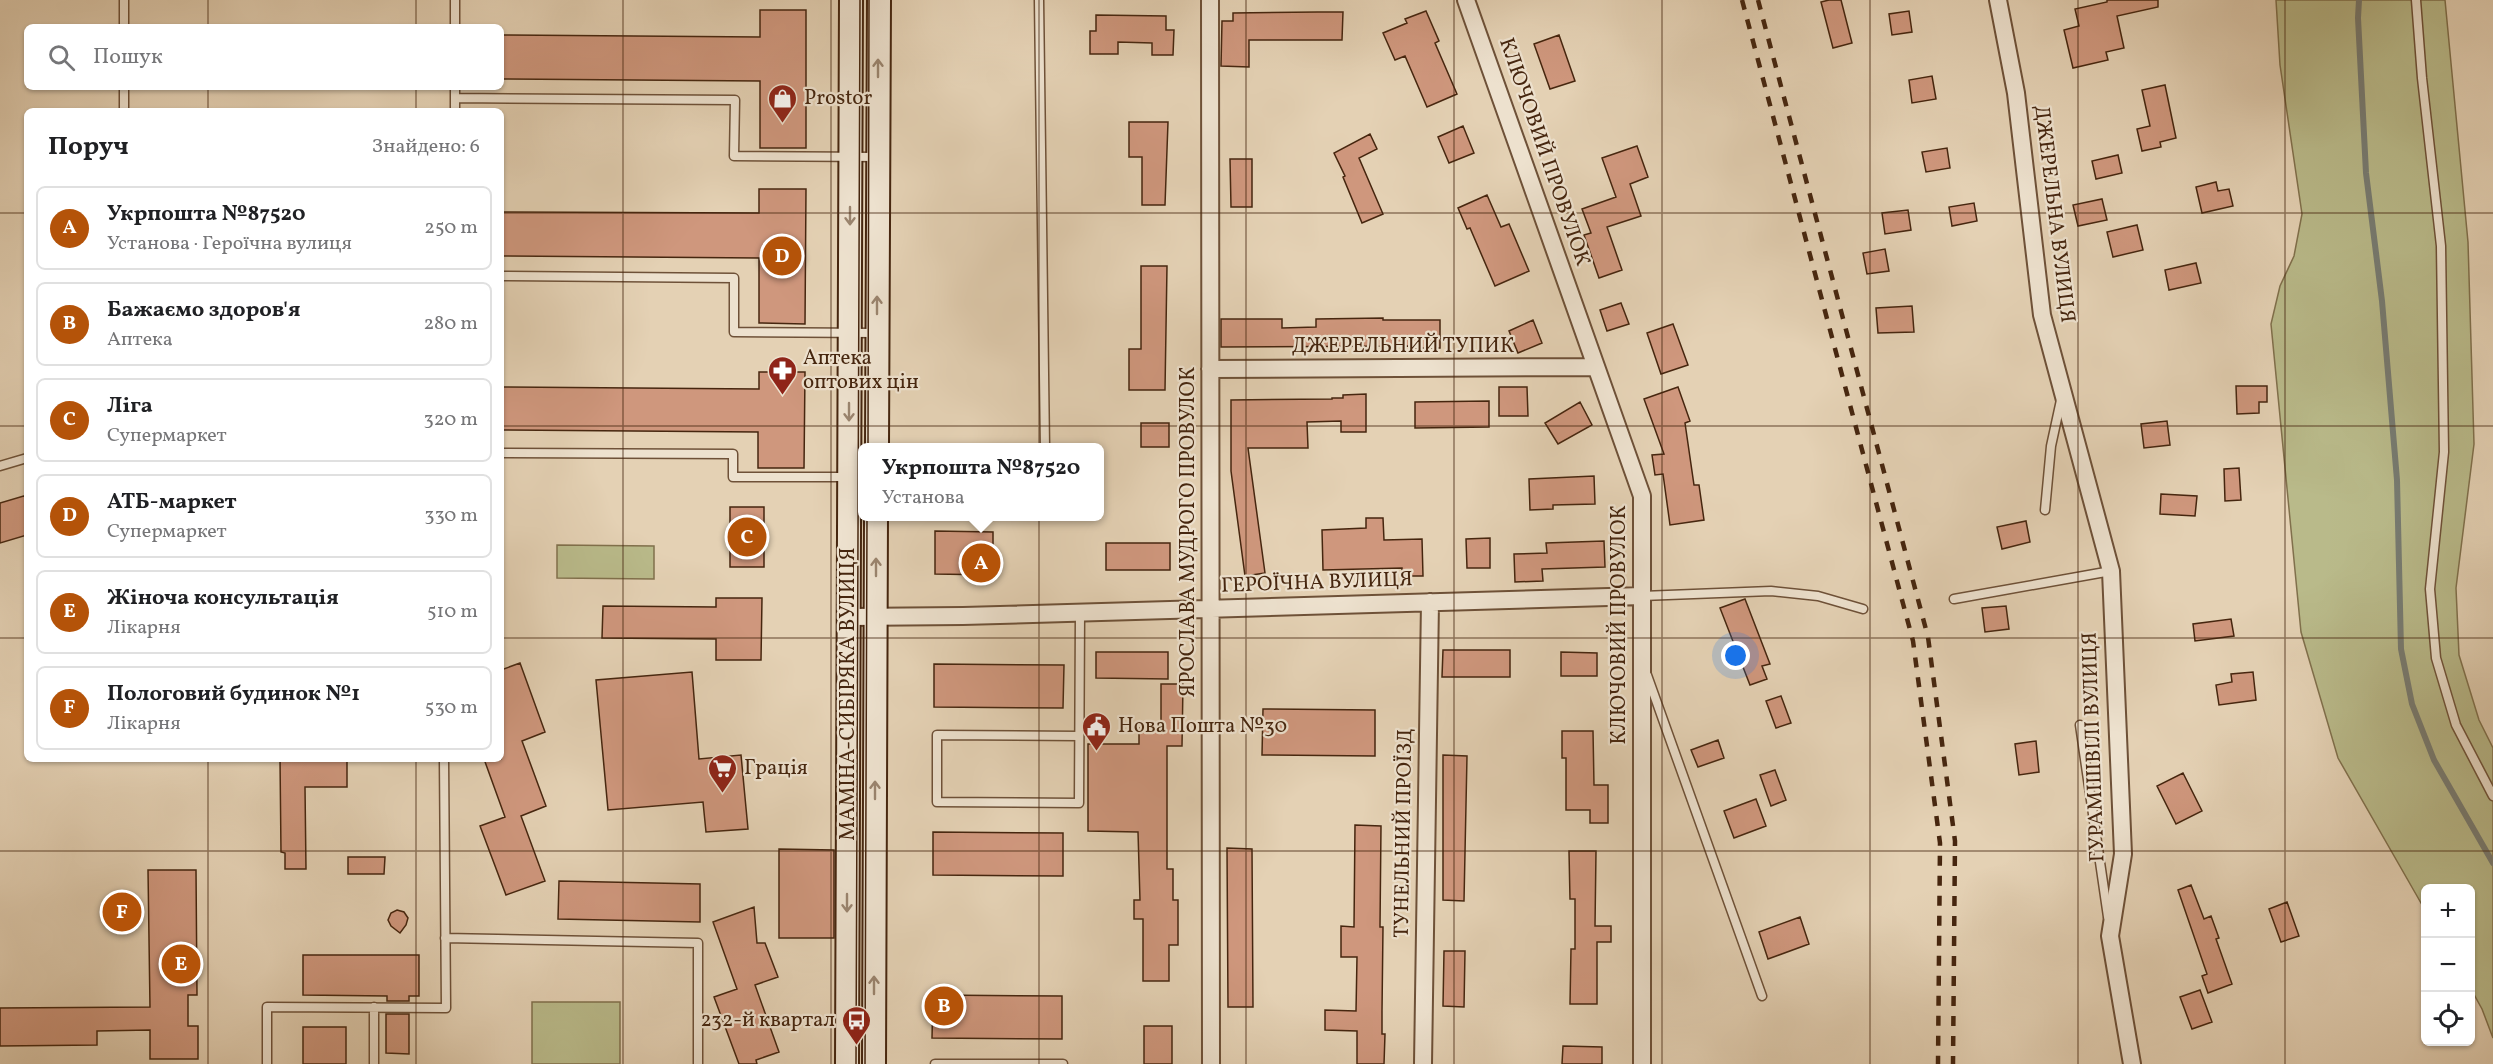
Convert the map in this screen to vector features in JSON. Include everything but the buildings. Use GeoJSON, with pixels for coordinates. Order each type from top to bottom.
{"type":"FeatureCollection","features":[{"type":"Feature","properties":{"kind":"main road","name":"МАМІНА-СИБІРЯКА ВУЛИЦЯ"},"geometry":{"type":"LineString","coordinates":[[847,1064],[849,617],[856,478],[850,333],[851,0]]}},
{"type":"Feature","properties":{"kind":"main road"},"geometry":{"type":"LineString","coordinates":[[877,443],[879,0]]}},
{"type":"Feature","properties":{"kind":"main road","name":"МАМІНА-СИБІРЯКА ВУЛИЦЯ"},"geometry":{"type":"LineString","coordinates":[[874,1064],[876,521]]}},
{"type":"Feature","properties":{"kind":"street","name":"ЯРОСЛАВА МУДРОГО ПРОВУЛОК"},"geometry":{"type":"LineString","coordinates":[[1210,0],[1211,1064]]}},
{"type":"Feature","properties":{"kind":"street","name":"КЛЮЧОВИЙ ПРОВУЛОК"},"geometry":{"type":"LineString","coordinates":[[1466,0],[1642,496],[1642,1064]]}},
{"type":"Feature","properties":{"kind":"street","name":"ДЖЕРЕЛЬНА ВУЛИЦЯ"},"geometry":{"type":"LineString","coordinates":[[1998,0],[2016,93],[2042,315],[2111,571]]}},
{"type":"Feature","properties":{"kind":"street","name":"ДЖЕРЕЛЬНИЙ ТУПИК"},"geometry":{"type":"LineString","coordinates":[[1210,369],[1596,367]]}},
{"type":"Feature","properties":{"kind":"street","name":"ГУРАМІШВІЛІ ВУЛИЦЯ"},"geometry":{"type":"LineString","coordinates":[[2111,571],[2123,854],[2110,936],[2132,1064]]}},
{"type":"Feature","properties":{"kind":"street","name":"ГЕРОЇЧНА ВУЛИЦЯ"},"geometry":{"type":"LineString","coordinates":[[849,617],[1642,596]]}},
{"type":"Feature","properties":{"kind":"street","name":"ТУНЕЛЬНИЙ ПРОЇЗД"},"geometry":{"type":"LineString","coordinates":[[1422,1064],[1430,602]]}},
{"type":"Feature","properties":{"kind":"lane"},"geometry":{"type":"LineString","coordinates":[[124,0],[124,24]]}},
{"type":"Feature","properties":{"kind":"lane"},"geometry":{"type":"LineString","coordinates":[[455,0],[455,24]]}},
{"type":"Feature","properties":{"kind":"lane"},"geometry":{"type":"LineString","coordinates":[[1039,0],[1045,443]]}},
{"type":"Feature","properties":{"kind":"lane"},"geometry":{"type":"LineString","coordinates":[[2416,0],[2421,78],[2441,246],[2444,452],[2430,589],[2436,658],[2456,725],[2493,796]]}},
{"type":"Feature","properties":{"kind":"lane"},"geometry":{"type":"LineString","coordinates":[[124,90],[124,108]]}},
{"type":"Feature","properties":{"kind":"lane"},"geometry":{"type":"LineString","coordinates":[[455,90],[455,108]]}},
{"type":"Feature","properties":{"kind":"lane"},"geometry":{"type":"LineString","coordinates":[[455,98],[735,100],[734,156],[878,158]]}},
{"type":"Feature","properties":{"kind":"lane"},"geometry":{"type":"LineString","coordinates":[[504,276],[734,278],[734,332],[877,333]]}},
{"type":"Feature","properties":{"kind":"lane"},"geometry":{"type":"LineString","coordinates":[[2045,510],[2051,446],[2062,391]]}},
{"type":"Feature","properties":{"kind":"lane"},"geometry":{"type":"LineString","coordinates":[[504,453],[733,454],[733,477],[856,478]]}},
{"type":"Feature","properties":{"kind":"lane"},"geometry":{"type":"LineString","coordinates":[[0,466],[24,459]]}},
{"type":"Feature","properties":{"kind":"lane"},"geometry":{"type":"LineString","coordinates":[[1954,599],[2111,571]]}},
{"type":"Feature","properties":{"kind":"lane"},"geometry":{"type":"LineString","coordinates":[[1642,596],[1771,591],[1818,596],[1863,609]]}},
{"type":"Feature","properties":{"kind":"lane"},"geometry":{"type":"LineString","coordinates":[[1079,736],[937,735],[937,802],[1079,803],[1080,612]]}},
{"type":"Feature","properties":{"kind":"lane"},"geometry":{"type":"LineString","coordinates":[[1642,661],[1762,996]]}},
{"type":"Feature","properties":{"kind":"lane"},"geometry":{"type":"LineString","coordinates":[[2080,725],[2110,936]]}},
{"type":"Feature","properties":{"kind":"lane"},"geometry":{"type":"LineString","coordinates":[[267,1064],[267,1007],[446,1008],[444,762]]}},
{"type":"Feature","properties":{"kind":"lane"},"geometry":{"type":"LineString","coordinates":[[445,938],[698,943],[698,1064]]}},
{"type":"Feature","properties":{"kind":"lane"},"geometry":{"type":"LineString","coordinates":[[374,1007],[374,1064]]}},
{"type":"Feature","properties":{"kind":"lane"},"geometry":{"type":"LineString","coordinates":[[935,1064],[1063,1064]]}},
{"type":"Feature","properties":{"kind":"green space"},"geometry":{"type":"Polygon","coordinates":[[[2276,0],[2445,0],[2468,242],[2474,444],[2456,588],[2459,655],[2479,720],[2493,748],[2493,1038],[2475,996],[2475,884],[2421,884],[2421,903],[2338,758],[2301,632],[2271,324],[2280,286],[2294,256],[2302,214],[2280,65],[2276,0]]]}},
{"type":"Feature","properties":{"kind":"green space"},"geometry":{"type":"Polygon","coordinates":[[[557,545],[654,546],[654,579],[557,578],[557,545]]]}},
{"type":"Feature","properties":{"kind":"green space"},"geometry":{"type":"Polygon","coordinates":[[[532,1002],[620,1002],[620,1064],[532,1064],[532,1002]]]}},
{"type":"Feature","properties":{"kind":"waterway"},"geometry":{"type":"LineString","coordinates":[[2359,0],[2366,173],[2382,301],[2397,480],[2401,649],[2412,704],[2434,760],[2493,863]]}},
{"type":"Feature","properties":{"kind":"tram line"},"geometry":{"type":"LineString","coordinates":[[858,443],[860,0]]}},
{"type":"Feature","properties":{"kind":"tram line"},"geometry":{"type":"LineString","coordinates":[[868,443],[869,0]]}},
{"type":"Feature","properties":{"kind":"tram line"},"geometry":{"type":"LineString","coordinates":[[856,1064],[858,521]]}},
{"type":"Feature","properties":{"kind":"tram line"},"geometry":{"type":"LineString","coordinates":[[865,1064],[867,521]]}},
{"type":"Feature","properties":{"kind":"railway"},"geometry":{"type":"LineString","coordinates":[[1742,0],[1913,641],[1940,843],[1938,1064]]}},
{"type":"Feature","properties":{"kind":"railway"},"geometry":{"type":"LineString","coordinates":[[1758,0],[1928,637],[1955,841],[1953,1064]]}},
{"type":"Feature","properties":{"kind":"place","name":"Prostor"},"geometry":{"type":"Point","coordinates":[783,124]}},
{"type":"Feature","properties":{"kind":"place","name":"АТБ-маркет"},"geometry":{"type":"Point","coordinates":[782,256]}},
{"type":"Feature","properties":{"kind":"place","name":"Аптека оптових цін"},"geometry":{"type":"Point","coordinates":[782,396]}},
{"type":"Feature","properties":{"kind":"place","name":"Ліга"},"geometry":{"type":"Point","coordinates":[747,537]}},
{"type":"Feature","properties":{"kind":"place","name":"Укрпошта №87520"},"geometry":{"type":"Point","coordinates":[981,563]}},
{"type":"Feature","properties":{"kind":"place","name":"Нова Пошта №30"},"geometry":{"type":"Point","coordinates":[1097,752]}},
{"type":"Feature","properties":{"kind":"place","name":"Грація"},"geometry":{"type":"Point","coordinates":[723,794]}},
{"type":"Feature","properties":{"kind":"place","name":"Пологовий будинок №1"},"geometry":{"type":"Point","coordinates":[122,912]}},
{"type":"Feature","properties":{"kind":"place","name":"Жіноча консультація"},"geometry":{"type":"Point","coordinates":[181,964]}},
{"type":"Feature","properties":{"kind":"place","name":"Бажаємо здоров'я"},"geometry":{"type":"Point","coordinates":[944,1006]}},
{"type":"Feature","properties":{"kind":"place","name":"232-й квартал"},"geometry":{"type":"Point","coordinates":[856,1046]}}]}
